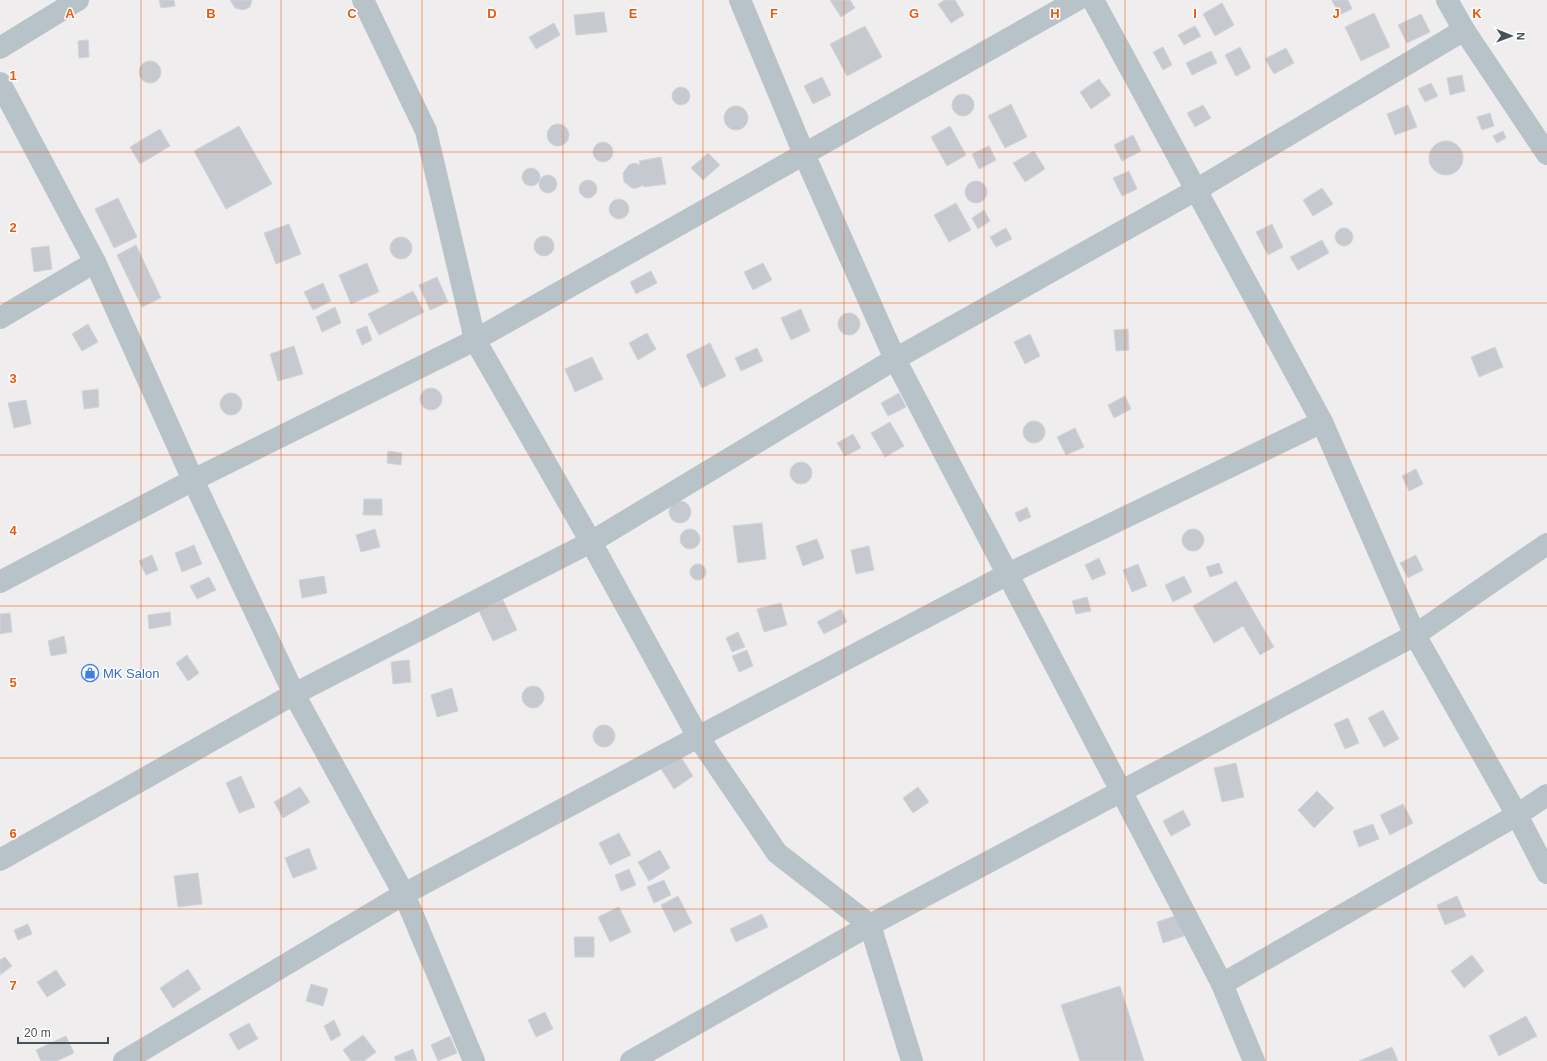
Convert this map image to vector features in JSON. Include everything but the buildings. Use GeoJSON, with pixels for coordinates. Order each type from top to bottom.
{"type":"FeatureCollection","features":[{"type":"Feature","properties":{"kind":"street"},"geometry":{"type":"LineString","coordinates":[[0,48],[78,0]]}},
{"type":"Feature","properties":{"kind":"street"},"geometry":{"type":"LineString","coordinates":[[363,0],[426,131],[475,340],[591,542],[698,737],[777,853],[870,925],[912,1061]]}},
{"type":"Feature","properties":{"kind":"street"},"geometry":{"type":"LineString","coordinates":[[740,0],[804,154],[896,359],[1120,792],[1222,984],[1254,1061]]}},
{"type":"Feature","properties":{"kind":"street"},"geometry":{"type":"LineString","coordinates":[[0,582],[193,480],[475,340],[1077,0]]}},
{"type":"Feature","properties":{"kind":"street"},"geometry":{"type":"LineString","coordinates":[[1093,0],[1322,422],[1415,635],[1517,815],[1547,873]]}},
{"type":"Feature","properties":{"kind":"street"},"geometry":{"type":"LineString","coordinates":[[1447,0],[1464,30],[1547,154]]}},
{"type":"Feature","properties":{"kind":"street"},"geometry":{"type":"LineString","coordinates":[[0,860],[294,694],[591,542],[896,359],[1196,190],[1464,30]]}},
{"type":"Feature","properties":{"kind":"street"},"geometry":{"type":"LineString","coordinates":[[0,83],[95,262],[193,480],[294,694],[404,894],[474,1061]]}},
{"type":"Feature","properties":{"kind":"street"},"geometry":{"type":"LineString","coordinates":[[0,318],[95,262]]}},
{"type":"Feature","properties":{"kind":"street"},"geometry":{"type":"LineString","coordinates":[[124,1061],[404,894],[698,737],[1008,574],[1322,422]]}},
{"type":"Feature","properties":{"kind":"street"},"geometry":{"type":"LineString","coordinates":[[631,1061],[870,925],[1415,635],[1547,544]]}},
{"type":"Feature","properties":{"kind":"street"},"geometry":{"type":"LineString","coordinates":[[1222,984],[1517,815],[1547,795]]}},
{"type":"Feature","properties":{"kind":"place","name":"MK Salon"},"geometry":{"type":"Point","coordinates":[90,673]}}]}
